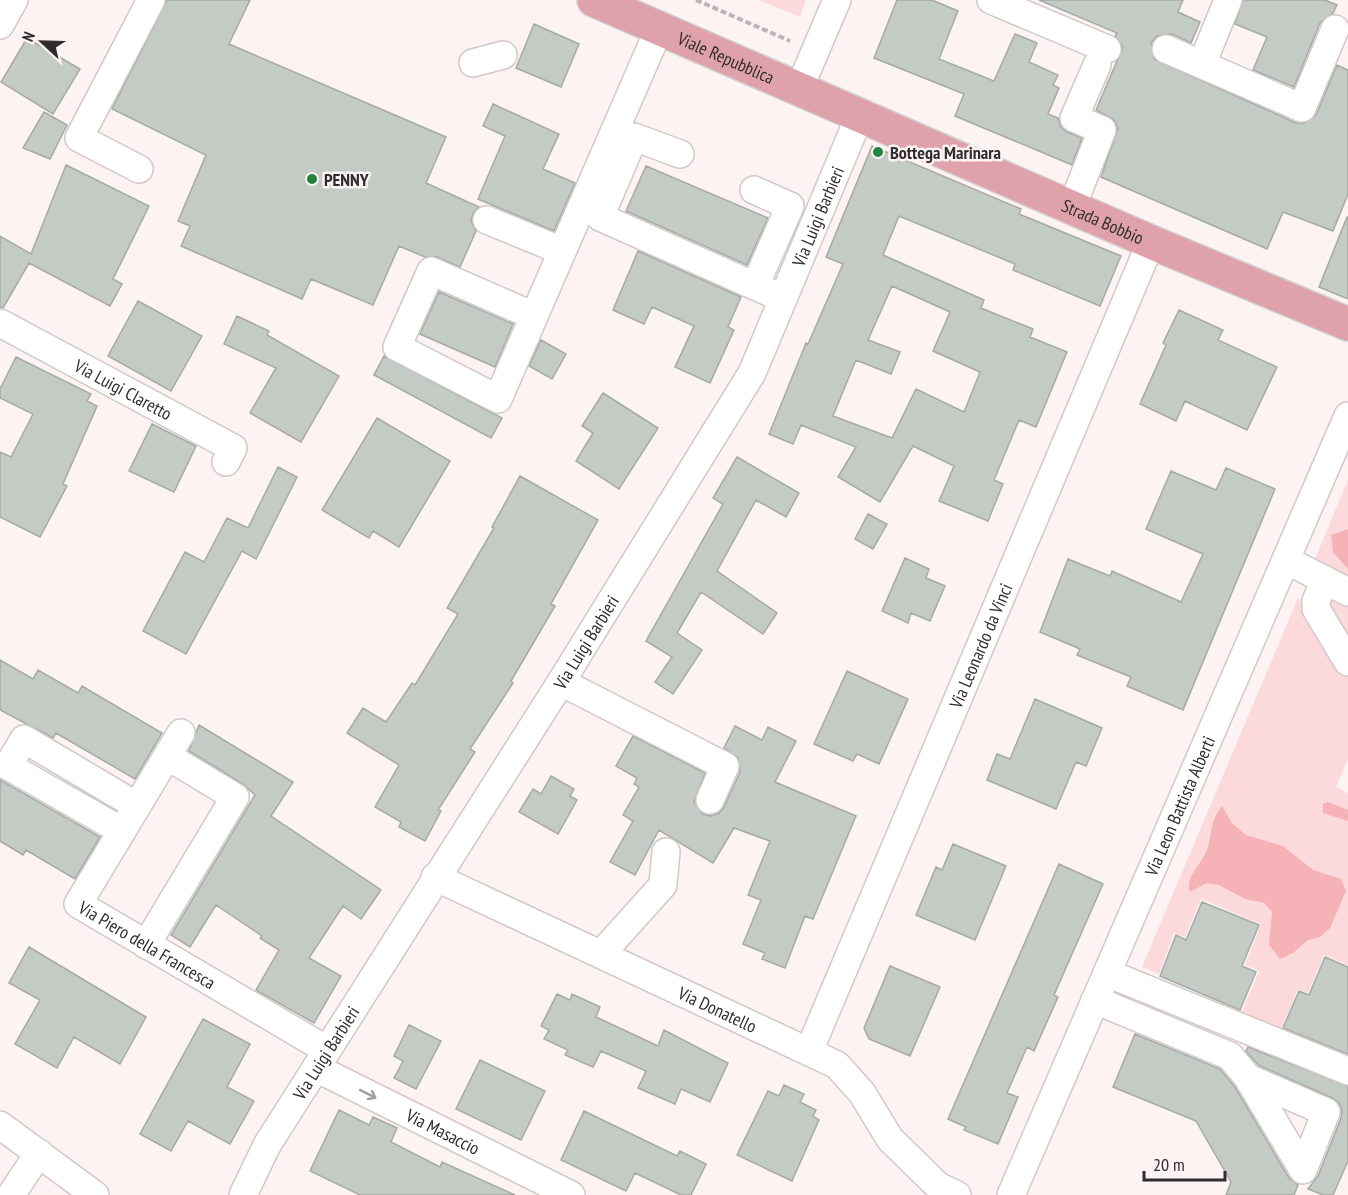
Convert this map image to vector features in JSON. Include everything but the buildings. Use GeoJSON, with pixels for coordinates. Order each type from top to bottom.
{"type":"FeatureCollection","features":[{"type":"Feature","properties":{"kind":"main road","name":"Viale Repubblica"},"geometry":{"type":"LineString","coordinates":[[594,0],[860,115]]}},
{"type":"Feature","properties":{"kind":"main road","name":"Strada Bobbio"},"geometry":{"type":"LineString","coordinates":[[860,115],[1151,242],[1348,324]]}},
{"type":"Feature","properties":{"kind":"street"},"geometry":{"type":"LineString","coordinates":[[0,25],[14,0]]}},
{"type":"Feature","properties":{"kind":"street"},"geometry":{"type":"LineString","coordinates":[[140,169],[79,138],[151,0]]}},
{"type":"Feature","properties":{"kind":"street"},"geometry":{"type":"LineString","coordinates":[[799,89],[837,0]]}},
{"type":"Feature","properties":{"kind":"street"},"geometry":{"type":"LineString","coordinates":[[991,0],[1102,57],[1074,118],[1102,130],[1072,207]]}},
{"type":"Feature","properties":{"kind":"street"},"geometry":{"type":"LineString","coordinates":[[1202,64],[1228,0]]}},
{"type":"Feature","properties":{"kind":"street"},"geometry":{"type":"LineString","coordinates":[[534,316],[431,272],[397,347],[498,399],[659,28]]}},
{"type":"Feature","properties":{"kind":"street"},"geometry":{"type":"LineString","coordinates":[[1166,49],[1302,108],[1335,29]]}},
{"type":"Feature","properties":{"kind":"street"},"geometry":{"type":"LineString","coordinates":[[472,63],[503,55]]}},
{"type":"Feature","properties":{"kind":"street","name":"Via Luigi Barbieri"},"geometry":{"type":"LineString","coordinates":[[243,1195],[267,1145],[561,682],[752,373],[860,115]]}},
{"type":"Feature","properties":{"kind":"street"},"geometry":{"type":"LineString","coordinates":[[680,154],[634,137],[600,217],[782,298]]}},
{"type":"Feature","properties":{"kind":"street"},"geometry":{"type":"LineString","coordinates":[[754,190],[790,206],[755,286]]}},
{"type":"Feature","properties":{"kind":"street"},"geometry":{"type":"LineString","coordinates":[[487,220],[562,251]]}},
{"type":"Feature","properties":{"kind":"street","name":"Via Leonardo da Vinci"},"geometry":{"type":"LineString","coordinates":[[810,1052],[1151,242]]}},
{"type":"Feature","properties":{"kind":"street","name":"Via Luigi Claretto"},"geometry":{"type":"LineString","coordinates":[[0,323],[233,448],[226,462]]}},
{"type":"Feature","properties":{"kind":"street","name":"Via Leon Battista Alberti"},"geometry":{"type":"LineString","coordinates":[[1011,1195],[1348,416]]}},
{"type":"Feature","properties":{"kind":"street"},"geometry":{"type":"LineString","coordinates":[[1286,560],[1337,586],[1316,601],[1316,609],[1348,662]]}},
{"type":"Feature","properties":{"kind":"street"},"geometry":{"type":"LineString","coordinates":[[561,682],[725,766],[710,800]]}},
{"type":"Feature","properties":{"kind":"street"},"geometry":{"type":"LineString","coordinates":[[122,831],[8,766],[8,749],[24,739],[137,806]]}},
{"type":"Feature","properties":{"kind":"street","name":"Via Piero della Francesca"},"geometry":{"type":"LineString","coordinates":[[146,945],[236,797],[174,744],[78,904],[146,945],[273,1017],[322,1059]]}},
{"type":"Feature","properties":{"kind":"street"},"geometry":{"type":"LineString","coordinates":[[601,954],[663,885],[666,852]]}},
{"type":"Feature","properties":{"kind":"street","name":"Via Donatello"},"geometry":{"type":"LineString","coordinates":[[435,878],[837,1065],[862,1093],[890,1139],[938,1186],[957,1195]]}},
{"type":"Feature","properties":{"kind":"street"},"geometry":{"type":"LineString","coordinates":[[1107,973],[1348,1071]]}},
{"type":"Feature","properties":{"kind":"street"},"geometry":{"type":"LineString","coordinates":[[1095,1000],[1230,1056],[1248,1078]]}},
{"type":"Feature","properties":{"kind":"street","name":"Via Masaccio"},"geometry":{"type":"LineString","coordinates":[[322,1059],[571,1195]]}},
{"type":"Feature","properties":{"kind":"street"},"geometry":{"type":"LineString","coordinates":[[0,1125],[95,1195]]}},
{"type":"Feature","properties":{"kind":"street","name":"Via Luigi Barbieri"},"geometry":{"type":"LineString","coordinates":[[230,1195],[243,1172],[267,1145]]}},
{"type":"Feature","properties":{"kind":"street"},"geometry":{"type":"LineString","coordinates":[[11,1195],[39,1153]]}},
{"type":"Feature","properties":{"kind":"path"},"geometry":{"type":"LineString","coordinates":[[696,0],[816,52]]}},
{"type":"Feature","properties":{"kind":"shaded area"},"geometry":{"type":"Polygon","coordinates":[[[759,0],[806,0],[800,17],[759,0]]]}},
{"type":"Feature","properties":{"kind":"shaded area"},"geometry":{"type":"Polygon","coordinates":[[[1348,480],[1348,580],[1314,561],[1348,480]]]}},
{"type":"Feature","properties":{"kind":"shaded area"},"geometry":{"type":"Polygon","coordinates":[[[1348,529],[1348,569],[1333,552],[1331,535],[1348,529]]]}},
{"type":"Feature","properties":{"kind":"shaded area"},"geometry":{"type":"Polygon","coordinates":[[[1327,588],[1348,599],[1348,648],[1320,603],[1327,588]]]}},
{"type":"Feature","properties":{"kind":"shaded area"},"geometry":{"type":"Polygon","coordinates":[[[1298,598],[1348,676],[1348,759],[1336,787],[1348,793],[1348,965],[1324,955],[1308,993],[1298,989],[1281,1030],[1241,1014],[1259,971],[1245,965],[1261,924],[1201,899],[1185,937],[1174,933],[1159,974],[1142,967],[1298,598]]]}},
{"type":"Feature","properties":{"kind":"shaded area"},"geometry":{"type":"Polygon","coordinates":[[[1328,802],[1348,810],[1348,821],[1323,813],[1323,804],[1328,802]]]}},
{"type":"Feature","properties":{"kind":"shaded area"},"geometry":{"type":"Polygon","coordinates":[[[1222,806],[1232,823],[1246,835],[1283,846],[1313,870],[1341,879],[1346,891],[1330,928],[1320,937],[1308,940],[1293,953],[1280,959],[1269,945],[1272,912],[1264,903],[1245,899],[1219,885],[1207,883],[1190,892],[1189,882],[1205,854],[1214,819],[1222,806]]]}},
{"type":"Feature","properties":{"kind":"place","name":"Bottega Marinara"},"geometry":{"type":"Point","coordinates":[878,152]}},
{"type":"Feature","properties":{"kind":"place","name":"PENNY"},"geometry":{"type":"Point","coordinates":[312,179]}}]}
